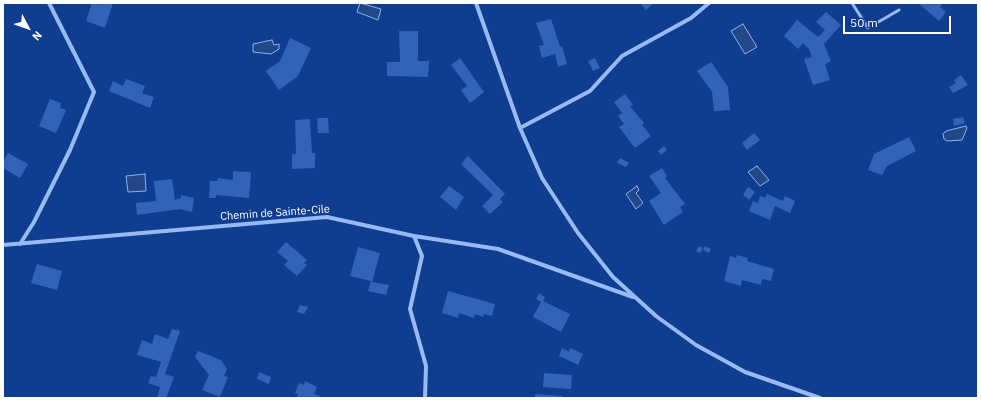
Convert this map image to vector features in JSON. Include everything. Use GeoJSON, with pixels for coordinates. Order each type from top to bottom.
{"type":"FeatureCollection","features":[{"type":"Feature","properties":{"kind":"street"},"geometry":{"type":"LineString","coordinates":[[20,244],[34,222],[70,150],[94,92],[49,3]]}},
{"type":"Feature","properties":{"kind":"street"},"geometry":{"type":"LineString","coordinates":[[476,3],[520,128],[532,157],[558,204],[578,233],[609,271],[633,297],[679,333],[720,359],[752,374],[820,398]]}},
{"type":"Feature","properties":{"kind":"street"},"geometry":{"type":"LineString","coordinates":[[520,128],[590,91],[622,56],[691,18],[709,3]]}},
{"type":"Feature","properties":{"kind":"street","name":"Chemin de Sainte-Cile"},"geometry":{"type":"LineString","coordinates":[[3,245],[327,217],[414,236],[498,249],[633,297]]}},
{"type":"Feature","properties":{"kind":"street"},"geometry":{"type":"LineString","coordinates":[[414,236],[422,256],[410,309],[426,366],[425,398]]}},
{"type":"Feature","properties":{"kind":"lane"},"geometry":{"type":"LineString","coordinates":[[852,3],[868,28],[899,10]]}},
{"type":"Feature","properties":{"kind":"water"},"geometry":{"type":"Polygon","coordinates":[[[360,3],[381,9],[378,20],[357,12],[360,3]]]}},
{"type":"Feature","properties":{"kind":"water"},"geometry":{"type":"Polygon","coordinates":[[[743,24],[757,47],[745,54],[731,31],[743,24]]]}},
{"type":"Feature","properties":{"kind":"water"},"geometry":{"type":"Polygon","coordinates":[[[272,40],[274,45],[279,44],[279,49],[271,54],[253,52],[253,44],[272,40]]]}},
{"type":"Feature","properties":{"kind":"water"},"geometry":{"type":"Polygon","coordinates":[[[966,126],[967,128],[962,140],[947,141],[944,139],[943,134],[946,131],[966,126]]]}},
{"type":"Feature","properties":{"kind":"water"},"geometry":{"type":"Polygon","coordinates":[[[757,166],[769,180],[760,186],[748,172],[757,166]]]}},
{"type":"Feature","properties":{"kind":"water"},"geometry":{"type":"Polygon","coordinates":[[[145,174],[146,191],[128,192],[126,176],[145,174]]]}},
{"type":"Feature","properties":{"kind":"water"},"geometry":{"type":"Polygon","coordinates":[[[637,186],[639,190],[636,193],[643,203],[636,209],[626,194],[637,186]]]}},
{"type":"Feature","properties":{"kind":"building"},"geometry":{"type":"Polygon","coordinates":[[[92,3],[113,3],[105,28],[86,21],[92,3]]]}},
{"type":"Feature","properties":{"kind":"building"},"geometry":{"type":"Polygon","coordinates":[[[640,3],[654,3],[646,10],[640,3]]]}},
{"type":"Feature","properties":{"kind":"building"},"geometry":{"type":"Polygon","coordinates":[[[918,3],[943,3],[940,7],[946,12],[939,21],[918,3]]]}},
{"type":"Feature","properties":{"kind":"building"},"geometry":{"type":"Polygon","coordinates":[[[826,12],[841,25],[824,44],[831,61],[825,64],[830,80],[813,85],[804,59],[812,57],[809,49],[803,43],[798,49],[784,36],[797,20],[818,37],[825,30],[816,22],[826,12]]]}},
{"type":"Feature","properties":{"kind":"building"},"geometry":{"type":"Polygon","coordinates":[[[551,19],[560,47],[562,46],[567,64],[558,67],[555,54],[542,58],[539,46],[544,45],[536,23],[551,19]]]}},
{"type":"Feature","properties":{"kind":"building"},"geometry":{"type":"Polygon","coordinates":[[[399,31],[418,31],[418,61],[429,61],[428,77],[387,76],[387,62],[400,62],[399,31]]]}},
{"type":"Feature","properties":{"kind":"building"},"geometry":{"type":"Polygon","coordinates":[[[290,38],[311,48],[298,76],[279,90],[266,71],[280,61],[290,38]]]}},
{"type":"Feature","properties":{"kind":"building"},"geometry":{"type":"Polygon","coordinates":[[[460,58],[484,92],[470,103],[461,90],[467,86],[451,65],[460,58]]]}},
{"type":"Feature","properties":{"kind":"building"},"geometry":{"type":"Polygon","coordinates":[[[595,58],[600,68],[593,71],[588,61],[595,58]]]}},
{"type":"Feature","properties":{"kind":"building"},"geometry":{"type":"Polygon","coordinates":[[[711,62],[728,87],[730,110],[714,111],[712,92],[697,71],[711,62]]]}},
{"type":"Feature","properties":{"kind":"building"},"geometry":{"type":"Polygon","coordinates":[[[961,75],[968,85],[953,93],[949,87],[956,83],[954,80],[961,75]]]}},
{"type":"Feature","properties":{"kind":"building"},"geometry":{"type":"Polygon","coordinates":[[[126,79],[145,86],[142,93],[154,97],[150,108],[109,91],[113,81],[123,86],[126,79]]]}},
{"type":"Feature","properties":{"kind":"building"},"geometry":{"type":"Polygon","coordinates":[[[625,94],[633,105],[630,106],[644,123],[642,125],[651,136],[635,148],[619,127],[624,124],[618,116],[622,113],[614,102],[625,94]]]}},
{"type":"Feature","properties":{"kind":"building"},"geometry":{"type":"Polygon","coordinates":[[[50,99],[61,103],[60,108],[66,110],[56,133],[39,126],[50,99]]]}},
{"type":"Feature","properties":{"kind":"building"},"geometry":{"type":"Polygon","coordinates":[[[963,117],[965,123],[954,126],[953,119],[963,117]]]}},
{"type":"Feature","properties":{"kind":"building"},"geometry":{"type":"Polygon","coordinates":[[[317,118],[328,118],[329,133],[318,133],[317,118]]]}},
{"type":"Feature","properties":{"kind":"building"},"geometry":{"type":"Polygon","coordinates":[[[310,119],[312,153],[315,153],[315,168],[292,169],[292,154],[296,154],[295,120],[310,119]]]}},
{"type":"Feature","properties":{"kind":"building"},"geometry":{"type":"Polygon","coordinates":[[[754,133],[760,140],[747,150],[742,143],[754,133]]]}},
{"type":"Feature","properties":{"kind":"building"},"geometry":{"type":"Polygon","coordinates":[[[909,137],[916,151],[887,166],[882,175],[868,170],[874,154],[909,137]]]}},
{"type":"Feature","properties":{"kind":"building"},"geometry":{"type":"Polygon","coordinates":[[[664,146],[667,150],[661,155],[658,151],[664,146]]]}},
{"type":"Feature","properties":{"kind":"building"},"geometry":{"type":"Polygon","coordinates":[[[8,153],[28,164],[20,178],[3,168],[3,162],[8,153]]]}},
{"type":"Feature","properties":{"kind":"building"},"geometry":{"type":"Polygon","coordinates":[[[468,156],[505,194],[500,199],[503,202],[490,214],[482,206],[493,195],[461,164],[468,156]]]}},
{"type":"Feature","properties":{"kind":"building"},"geometry":{"type":"Polygon","coordinates":[[[620,158],[629,163],[626,167],[617,163],[620,158]]]}},
{"type":"Feature","properties":{"kind":"building"},"geometry":{"type":"Polygon","coordinates":[[[662,168],[667,176],[665,178],[685,204],[680,207],[683,212],[664,225],[649,201],[661,193],[649,176],[662,168]]]}},
{"type":"Feature","properties":{"kind":"building"},"geometry":{"type":"Polygon","coordinates":[[[233,171],[251,172],[249,198],[216,195],[216,198],[209,198],[210,181],[217,181],[218,178],[233,180],[233,171]]]}},
{"type":"Feature","properties":{"kind":"building"},"geometry":{"type":"Polygon","coordinates":[[[172,179],[175,200],[181,198],[181,195],[194,198],[192,212],[180,209],[137,215],[136,203],[156,201],[154,181],[172,179]]]}},
{"type":"Feature","properties":{"kind":"building"},"geometry":{"type":"Polygon","coordinates":[[[449,186],[464,197],[456,210],[440,197],[449,186]]]}},
{"type":"Feature","properties":{"kind":"building"},"geometry":{"type":"Polygon","coordinates":[[[748,187],[755,192],[749,200],[743,195],[748,187]]]}},
{"type":"Feature","properties":{"kind":"building"},"geometry":{"type":"Polygon","coordinates":[[[767,194],[783,201],[785,196],[795,201],[790,213],[775,206],[770,220],[749,211],[753,201],[758,203],[760,196],[765,198],[767,194]]]}},
{"type":"Feature","properties":{"kind":"building"},"geometry":{"type":"Polygon","coordinates":[[[286,242],[307,260],[304,263],[307,265],[297,276],[284,265],[288,261],[277,252],[286,242]]]}},
{"type":"Feature","properties":{"kind":"building"},"geometry":{"type":"Polygon","coordinates":[[[699,246],[703,248],[700,253],[696,251],[699,246]]]}},
{"type":"Feature","properties":{"kind":"building"},"geometry":{"type":"Polygon","coordinates":[[[705,246],[711,249],[709,253],[703,250],[705,246]]]}},
{"type":"Feature","properties":{"kind":"building"},"geometry":{"type":"Polygon","coordinates":[[[358,247],[380,253],[372,282],[389,285],[386,295],[368,291],[371,281],[350,276],[358,247]]]}},
{"type":"Feature","properties":{"kind":"building"},"geometry":{"type":"Polygon","coordinates":[[[737,255],[748,258],[747,261],[774,269],[771,281],[762,279],[761,285],[742,280],[741,286],[724,281],[730,256],[736,258],[737,255]]]}},
{"type":"Feature","properties":{"kind":"building"},"geometry":{"type":"Polygon","coordinates":[[[37,264],[62,271],[57,290],[31,283],[37,264]]]}},
{"type":"Feature","properties":{"kind":"building"},"geometry":{"type":"Polygon","coordinates":[[[448,291],[495,304],[492,316],[484,314],[483,317],[475,314],[474,318],[459,313],[458,318],[442,313],[448,291]]]}},
{"type":"Feature","properties":{"kind":"building"},"geometry":{"type":"Polygon","coordinates":[[[539,293],[545,297],[543,301],[570,314],[561,332],[533,317],[541,302],[536,299],[539,293]]]}},
{"type":"Feature","properties":{"kind":"building"},"geometry":{"type":"Polygon","coordinates":[[[300,305],[308,307],[304,314],[297,312],[300,305]]]}},
{"type":"Feature","properties":{"kind":"building"},"geometry":{"type":"Polygon","coordinates":[[[172,329],[180,331],[165,374],[174,377],[166,398],[157,398],[160,387],[148,383],[151,376],[156,377],[161,362],[137,355],[142,340],[152,344],[155,334],[168,339],[172,329]]]}},
{"type":"Feature","properties":{"kind":"building"},"geometry":{"type":"Polygon","coordinates":[[[562,348],[569,352],[570,348],[583,354],[578,365],[559,356],[562,348]]]}},
{"type":"Feature","properties":{"kind":"building"},"geometry":{"type":"Polygon","coordinates":[[[198,351],[221,360],[227,369],[224,376],[228,377],[220,397],[202,390],[209,375],[195,357],[198,351]]]}},
{"type":"Feature","properties":{"kind":"building"},"geometry":{"type":"Polygon","coordinates":[[[259,372],[271,377],[269,384],[257,379],[259,372]]]}},
{"type":"Feature","properties":{"kind":"building"},"geometry":{"type":"Polygon","coordinates":[[[544,373],[572,375],[571,389],[543,387],[544,373]]]}},
{"type":"Feature","properties":{"kind":"building"},"geometry":{"type":"Polygon","coordinates":[[[305,381],[317,387],[314,394],[320,396],[319,398],[297,398],[298,394],[295,393],[299,383],[304,385],[305,381]]]}},
{"type":"Feature","properties":{"kind":"building"},"geometry":{"type":"Polygon","coordinates":[[[535,394],[562,396],[562,398],[535,398],[535,394]]]}}]}
